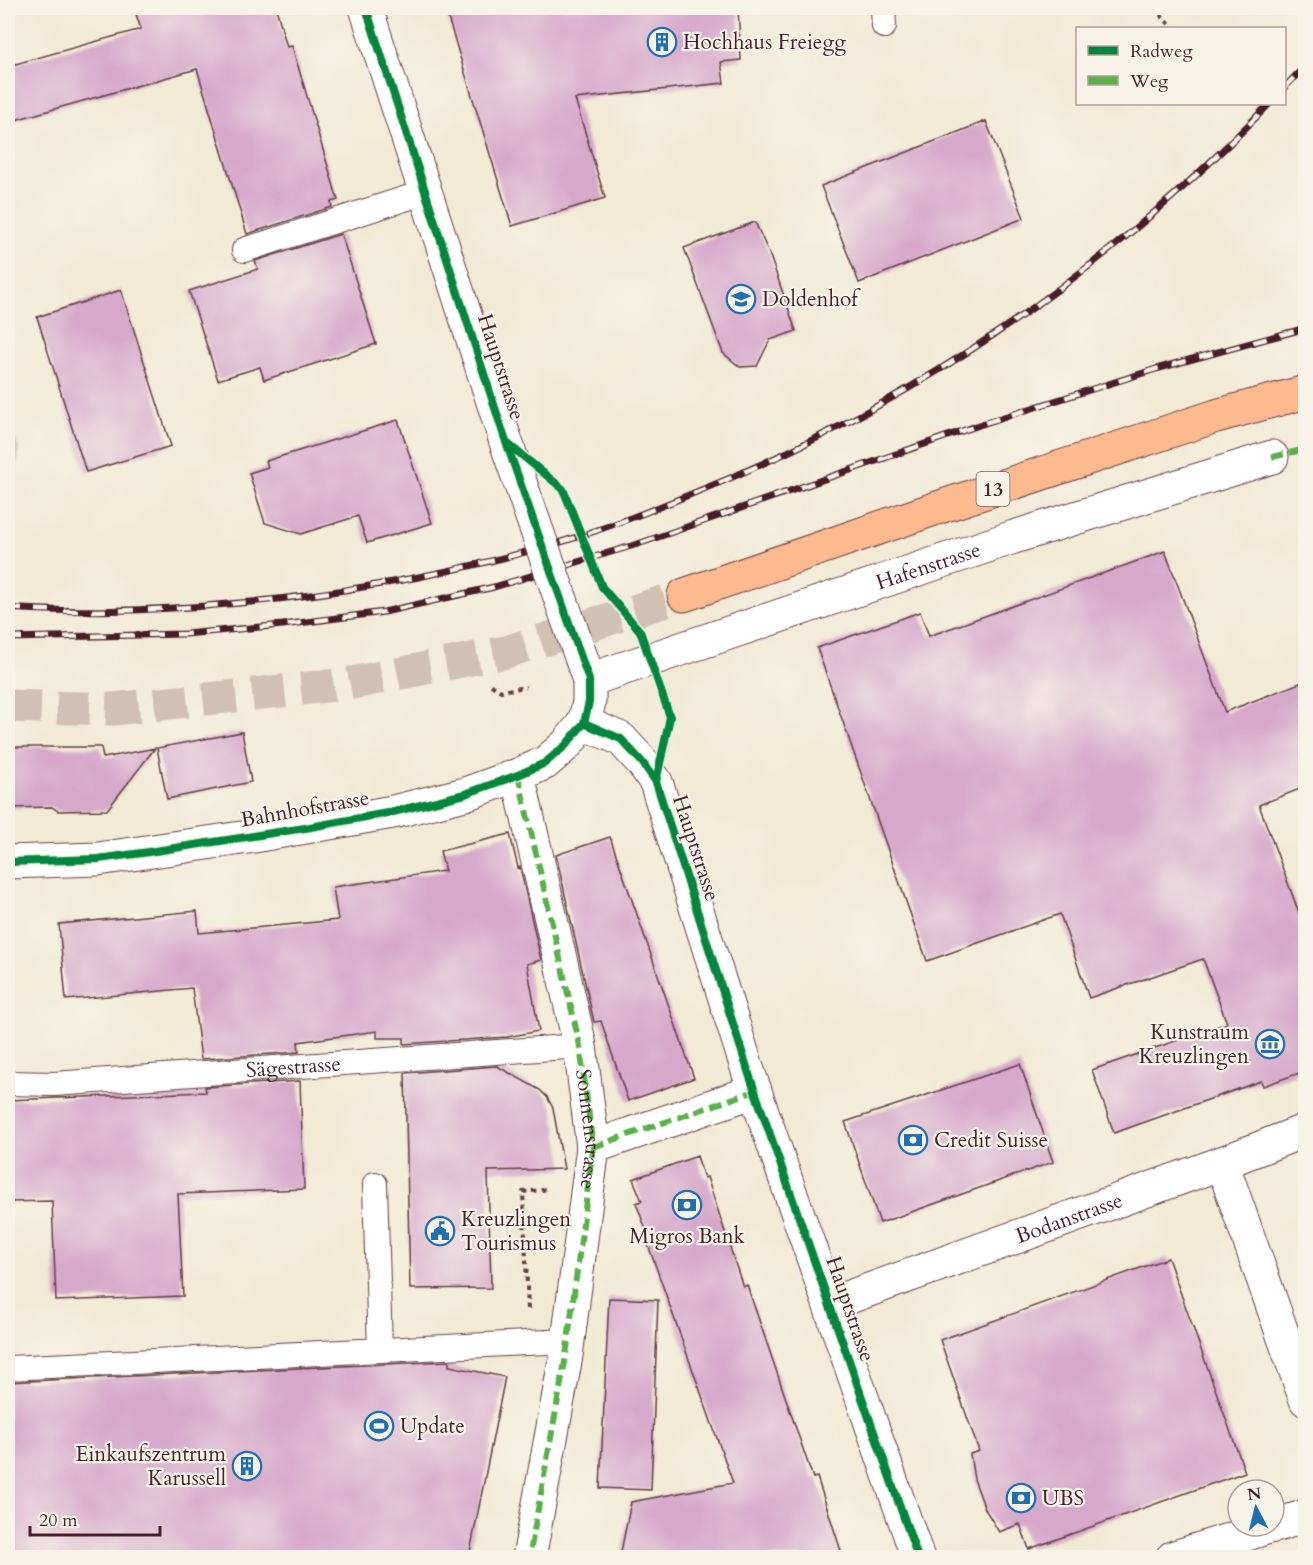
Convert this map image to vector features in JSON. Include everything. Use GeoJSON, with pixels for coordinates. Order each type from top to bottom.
{"type":"FeatureCollection","features":[{"type":"Feature","properties":{"kind":"main road","name":"13"},"geometry":{"type":"LineString","coordinates":[[684,595],[1216,416],[1305,392]]}},
{"type":"Feature","properties":{"kind":"street","name":"Hauptstrasse"},"geometry":{"type":"LineString","coordinates":[[366,8],[506,442],[589,680],[589,702],[584,723],[621,739],[656,782],[755,1091],[918,1557]]}},
{"type":"Feature","properties":{"kind":"street","name":"Hafenstrasse"},"geometry":{"type":"LineString","coordinates":[[589,680],[1014,537],[1272,457]]}},
{"type":"Feature","properties":{"kind":"street","name":"Bahnhofstrasse"},"geometry":{"type":"LineString","coordinates":[[8,862],[98,859],[305,828],[393,812],[465,794],[545,763],[566,745],[584,723]]}},
{"type":"Feature","properties":{"kind":"street","name":"Sonnenstrasse"},"geometry":{"type":"LineString","coordinates":[[519,775],[580,1046],[593,1147],[568,1341],[529,1557]]}},
{"type":"Feature","properties":{"kind":"street"},"geometry":{"type":"LineString","coordinates":[[593,1147],[755,1091]]}},
{"type":"Feature","properties":{"kind":"street","name":"Bodanstrasse"},"geometry":{"type":"LineString","coordinates":[[830,1304],[1305,1131]]}},
{"type":"Feature","properties":{"kind":"street"},"geometry":{"type":"LineString","coordinates":[[1222,1163],[1305,1400]]}},
{"type":"Feature","properties":{"kind":"street"},"geometry":{"type":"LineString","coordinates":[[1286,1522],[1305,1516]]}},
{"type":"Feature","properties":{"kind":"street"},"geometry":{"type":"LineString","coordinates":[[1172,1557],[1234,1538]]}},
{"type":"Feature","properties":{"kind":"lane"},"geometry":{"type":"LineString","coordinates":[[244,250],[426,192]]}},
{"type":"Feature","properties":{"kind":"lane","name":"Sägestrasse"},"geometry":{"type":"LineString","coordinates":[[8,1083],[66,1083],[580,1046]]}},
{"type":"Feature","properties":{"kind":"lane"},"geometry":{"type":"LineString","coordinates":[[375,1184],[380,1350]]}},
{"type":"Feature","properties":{"kind":"lane"},"geometry":{"type":"LineString","coordinates":[[8,1368],[568,1341]]}},
{"type":"Feature","properties":{"kind":"path"},"geometry":{"type":"LineString","coordinates":[[1154,8],[1172,27]]}},
{"type":"Feature","properties":{"kind":"path"},"geometry":{"type":"LineString","coordinates":[[490,685],[501,691],[526,687]]}},
{"type":"Feature","properties":{"kind":"path"},"geometry":{"type":"LineString","coordinates":[[530,1344],[523,1192],[588,1185]]}},
{"type":"Feature","properties":{"kind":"green space"},"geometry":{"type":"Polygon","coordinates":[[[8,422],[18,450],[8,516],[8,422]]]}},
{"type":"Feature","properties":{"kind":"building"},"geometry":{"type":"Polygon","coordinates":[[[134,8],[276,8],[287,47],[292,46],[338,200],[331,202],[332,207],[247,234],[197,69],[8,122],[8,66],[141,29],[134,8]]]}},
{"type":"Feature","properties":{"kind":"building"},"geometry":{"type":"Polygon","coordinates":[[[445,8],[738,8],[741,60],[721,62],[724,83],[575,99],[605,198],[512,226],[445,8]]]}},
{"type":"Feature","properties":{"kind":"building"},"geometry":{"type":"Polygon","coordinates":[[[986,121],[1024,218],[859,283],[821,186],[986,121]]]}},
{"type":"Feature","properties":{"kind":"building"},"geometry":{"type":"Polygon","coordinates":[[[755,222],[769,253],[796,331],[770,340],[757,366],[740,367],[723,353],[684,248],[755,222]]]}},
{"type":"Feature","properties":{"kind":"building"},"geometry":{"type":"Polygon","coordinates":[[[341,234],[376,344],[264,380],[260,367],[218,380],[189,291],[258,269],[255,261],[341,234]]]}},
{"type":"Feature","properties":{"kind":"building"},"geometry":{"type":"Polygon","coordinates":[[[121,290],[171,446],[86,472],[37,317],[121,290]]]}},
{"type":"Feature","properties":{"kind":"building"},"geometry":{"type":"Polygon","coordinates":[[[398,420],[432,523],[367,543],[358,516],[301,534],[265,523],[249,473],[268,467],[266,461],[398,420]]]}},
{"type":"Feature","properties":{"kind":"building"},"geometry":{"type":"Polygon","coordinates":[[[1165,551],[1225,712],[1305,681],[1305,787],[1259,805],[1305,929],[1305,1071],[1263,1086],[1261,1081],[1114,1133],[1092,1070],[1227,1023],[1203,959],[1089,998],[1060,914],[927,961],[817,648],[920,612],[929,636],[1165,551]]]}},
{"type":"Feature","properties":{"kind":"building"},"geometry":{"type":"Polygon","coordinates":[[[242,732],[251,782],[167,799],[157,748],[242,732]]]}},
{"type":"Feature","properties":{"kind":"building"},"geometry":{"type":"Polygon","coordinates":[[[8,747],[101,747],[103,758],[155,748],[107,810],[58,811],[52,807],[8,808],[8,747]]]}},
{"type":"Feature","properties":{"kind":"building"},"geometry":{"type":"Polygon","coordinates":[[[510,834],[518,868],[520,867],[541,960],[527,964],[539,1031],[507,1037],[404,1044],[404,1038],[377,1038],[377,1031],[298,1042],[299,1052],[201,1059],[192,988],[66,1000],[59,924],[197,911],[199,933],[338,920],[333,887],[445,871],[440,851],[510,834]]]}},
{"type":"Feature","properties":{"kind":"building"},"geometry":{"type":"Polygon","coordinates":[[[610,837],[694,1078],[628,1101],[601,1021],[594,1022],[556,855],[610,837]]]}},
{"type":"Feature","properties":{"kind":"building"},"geometry":{"type":"Polygon","coordinates":[[[1020,1064],[1053,1162],[880,1223],[845,1122],[1020,1064]]]}},
{"type":"Feature","properties":{"kind":"building"},"geometry":{"type":"Polygon","coordinates":[[[497,1066],[540,1090],[547,1097],[553,1108],[564,1169],[488,1171],[491,1288],[410,1289],[405,1073],[497,1066]]]}},
{"type":"Feature","properties":{"kind":"building"},"geometry":{"type":"Polygon","coordinates":[[[300,1081],[304,1189],[178,1194],[183,1296],[56,1301],[52,1201],[8,1202],[8,1100],[206,1092],[205,1087],[300,1081]]]}},
{"type":"Feature","properties":{"kind":"building"},"geometry":{"type":"Polygon","coordinates":[[[697,1156],[704,1178],[707,1177],[743,1287],[747,1285],[813,1478],[817,1477],[843,1557],[620,1557],[631,1502],[733,1483],[646,1239],[649,1238],[636,1203],[642,1201],[633,1179],[697,1156]]]}},
{"type":"Feature","properties":{"kind":"building"},"geometry":{"type":"Polygon","coordinates":[[[1168,1258],[1245,1472],[1029,1549],[1020,1524],[999,1532],[985,1509],[974,1479],[970,1454],[979,1451],[940,1340],[1168,1258]]]}},
{"type":"Feature","properties":{"kind":"building"},"geometry":{"type":"Polygon","coordinates":[[[609,1298],[658,1300],[651,1490],[600,1488],[609,1298]]]}},
{"type":"Feature","properties":{"kind":"building","name":"Einkaufszentrum Karussell"},"geometry":{"type":"Polygon","coordinates":[[[449,1361],[449,1366],[505,1377],[469,1557],[8,1557],[8,1382],[449,1361]]]}},
{"type":"Feature","properties":{"kind":"tunnel"},"geometry":{"type":"LineString","coordinates":[[8,706],[113,709],[347,684],[506,652],[684,595]]}},
{"type":"Feature","properties":{"kind":"railway"},"geometry":{"type":"LineString","coordinates":[[1286,86],[1306,65]]}},
{"type":"Feature","properties":{"kind":"railway"},"geometry":{"type":"LineString","coordinates":[[8,608],[95,611],[182,608],[279,599],[358,588],[474,565],[551,545],[667,504],[766,462],[846,423],[923,380],[998,332],[1070,281],[1139,225],[1206,166],[1268,105]]}},
{"type":"Feature","properties":{"kind":"railway"},"geometry":{"type":"LineString","coordinates":[[8,638],[185,634],[283,625],[384,612],[494,587],[638,544],[985,423],[1156,369],[1306,328]]}},
{"type":"Feature","properties":{"kind":"marked path"},"geometry":{"type":"LineString","coordinates":[[1272,457],[1306,449]]}},
{"type":"Feature","properties":{"kind":"marked path"},"geometry":{"type":"LineString","coordinates":[[518,775],[580,1046],[593,1147],[566,1356],[529,1558]]}},
{"type":"Feature","properties":{"kind":"marked path"},"geometry":{"type":"LineString","coordinates":[[593,1147],[755,1091]]}},
{"type":"Feature","properties":{"kind":"cycle path"},"geometry":{"type":"LineString","coordinates":[[8,862],[98,859],[305,828],[393,812],[465,794],[545,763],[566,745],[584,723],[589,702],[589,680],[506,442],[366,8]]}},
{"type":"Feature","properties":{"kind":"cycle path"},"geometry":{"type":"LineString","coordinates":[[507,443],[563,489],[602,587],[640,631],[670,717],[656,782]]}},
{"type":"Feature","properties":{"kind":"cycle path"},"geometry":{"type":"LineString","coordinates":[[584,723],[621,739],[656,782],[750,1077],[918,1558]]}},
{"type":"Feature","properties":{"kind":"place","name":"Hochhaus Freiegg"},"geometry":{"type":"Point","coordinates":[662,42]}},
{"type":"Feature","properties":{"kind":"place","name":"Doldenhof"},"geometry":{"type":"Point","coordinates":[741,299]}},
{"type":"Feature","properties":{"kind":"place","name":"Kunstraum Kreuzlingen"},"geometry":{"type":"Point","coordinates":[1270,1044]}},
{"type":"Feature","properties":{"kind":"place","name":"Credit Suisse"},"geometry":{"type":"Point","coordinates":[913,1140]}},
{"type":"Feature","properties":{"kind":"place","name":"Migros Bank"},"geometry":{"type":"Point","coordinates":[687,1205]}},
{"type":"Feature","properties":{"kind":"place","name":"Kreuzlingen Tourismus"},"geometry":{"type":"Point","coordinates":[440,1231]}},
{"type":"Feature","properties":{"kind":"place","name":"Update"},"geometry":{"type":"Point","coordinates":[379,1426]}},
{"type":"Feature","properties":{"kind":"place","name":"Einkaufszentrum Karussell"},"geometry":{"type":"Point","coordinates":[247,1466]}},
{"type":"Feature","properties":{"kind":"place","name":"UBS"},"geometry":{"type":"Point","coordinates":[1021,1498]}}]}
